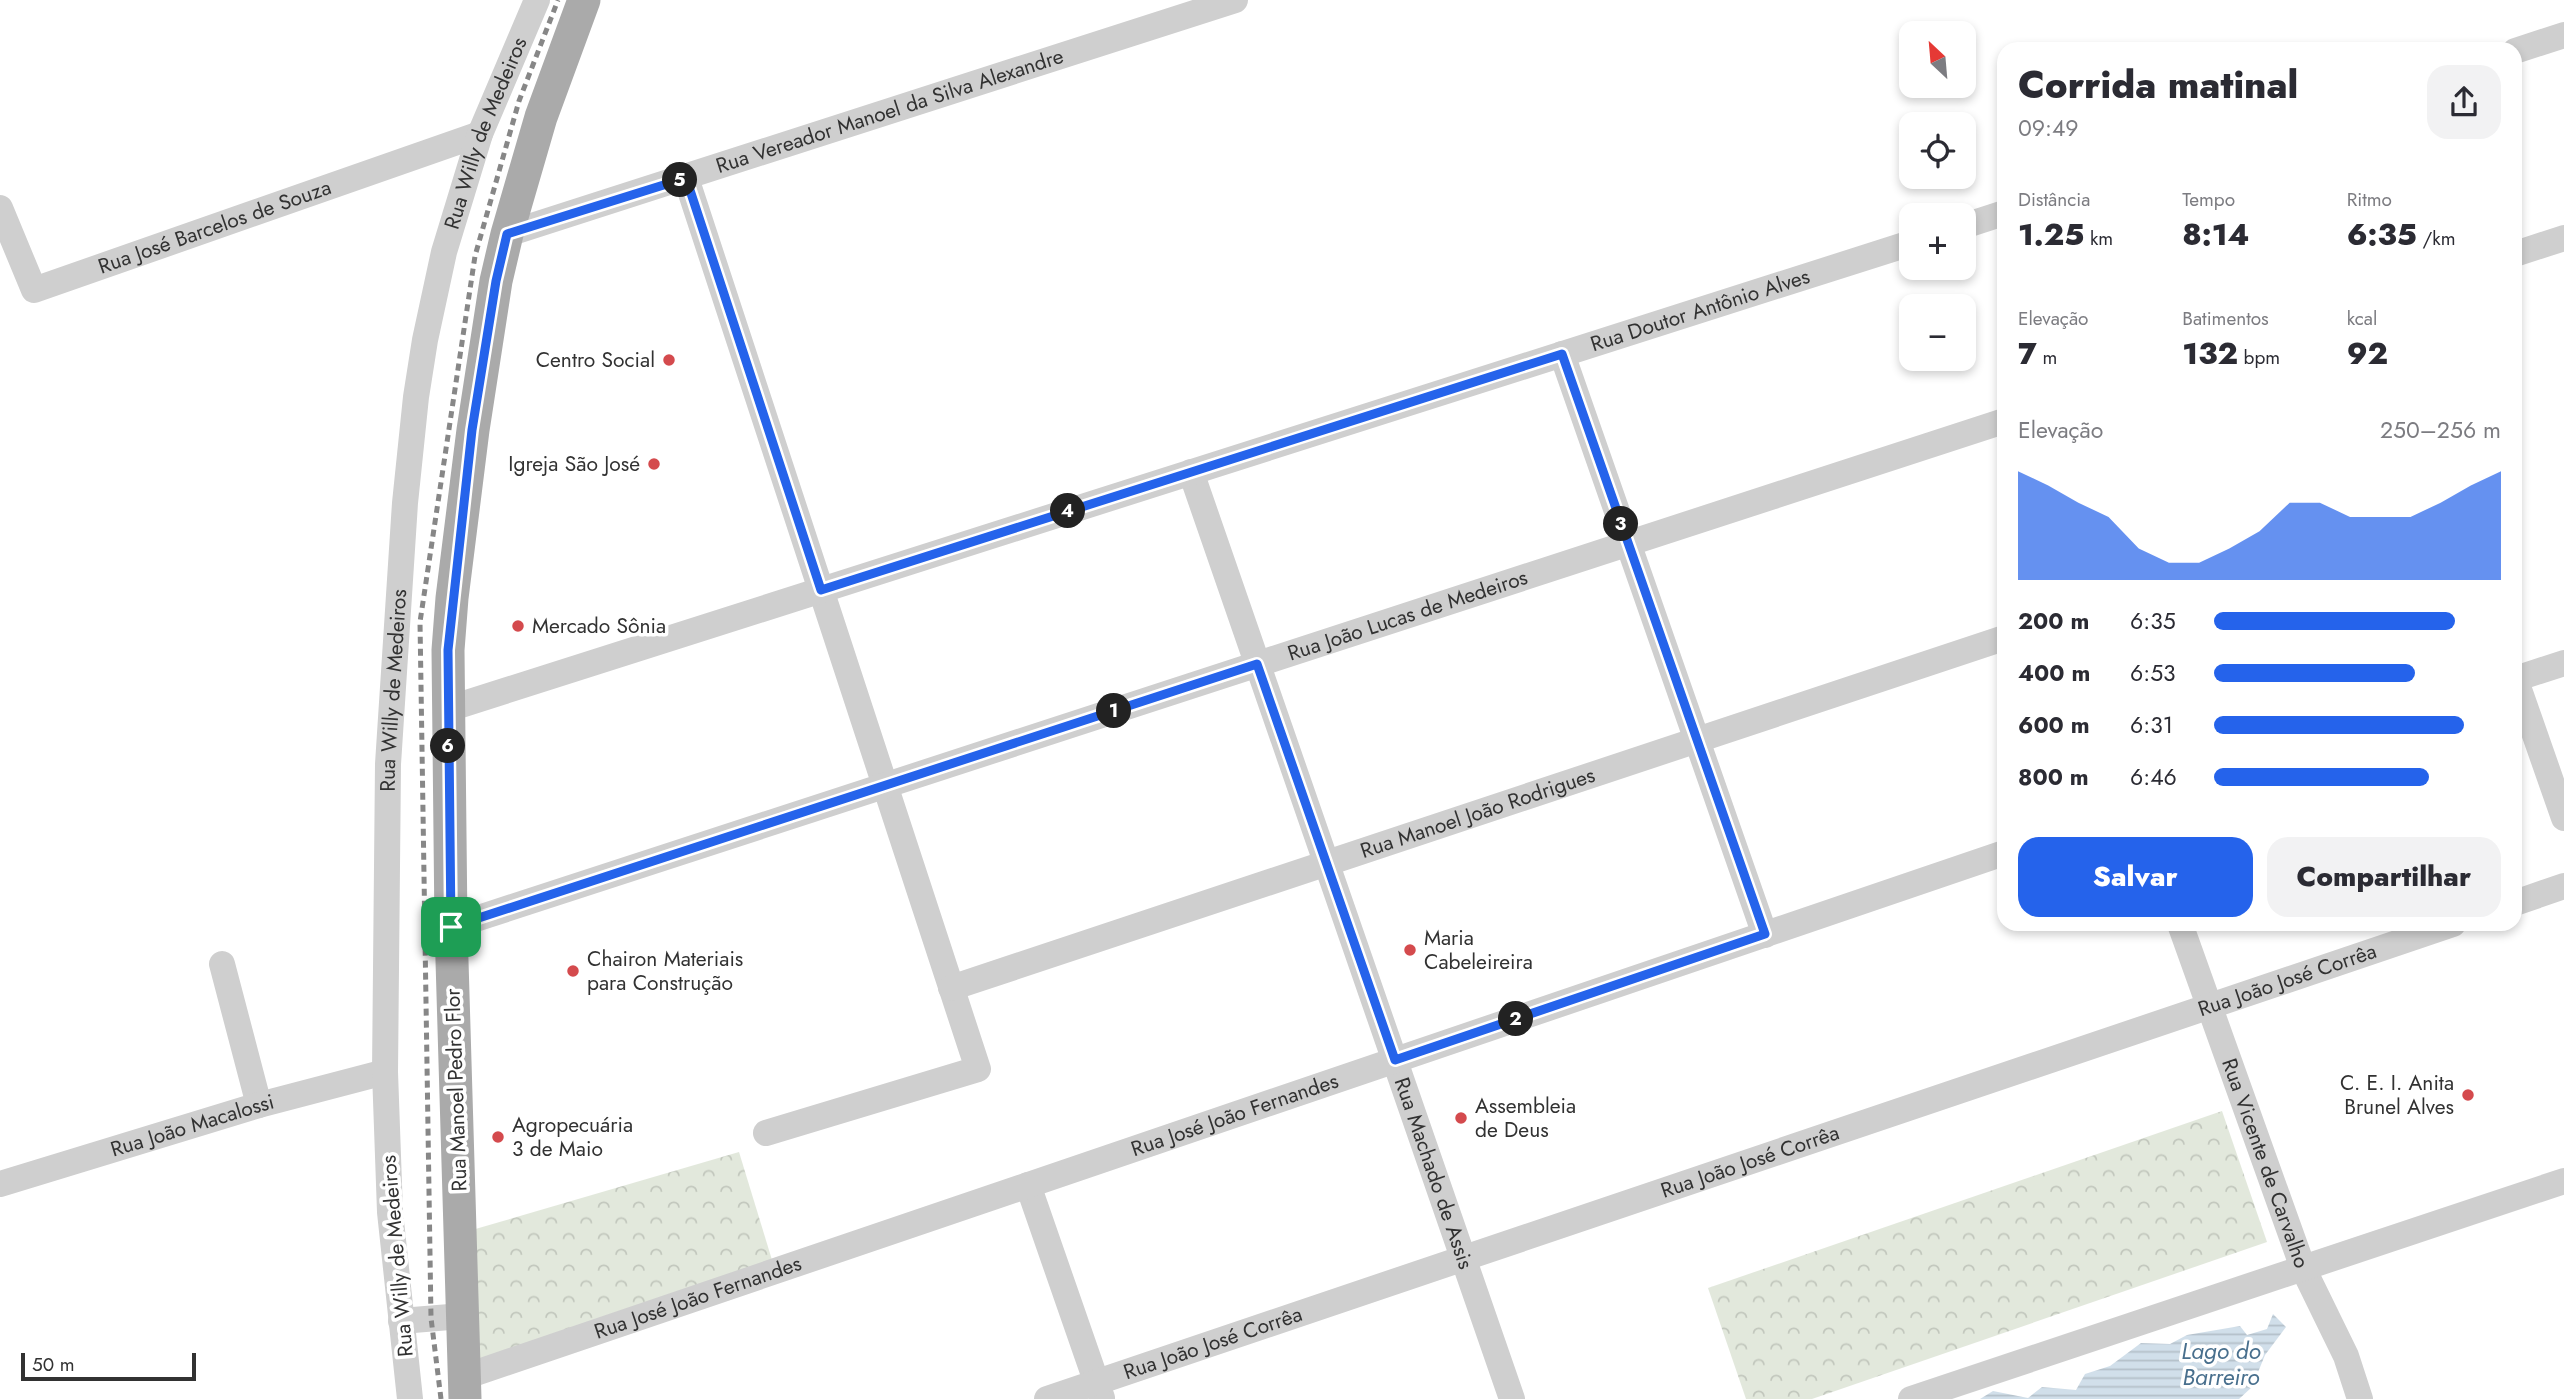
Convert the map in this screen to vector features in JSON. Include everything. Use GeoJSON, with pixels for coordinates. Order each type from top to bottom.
{"type":"FeatureCollection","features":[{"type":"Feature","properties":{"kind":"main road","name":"Rua Manoel Pedro Flor"},"geometry":{"type":"LineString","coordinates":[[464,1388],[451,927],[448,650],[460,522],[486,337],[507,234],[541,117],[584,0]]}},
{"type":"Feature","properties":{"kind":"street","name":"Rua Willy de Medeiros"},"geometry":{"type":"LineString","coordinates":[[410,1399],[390,1213],[385,1072],[389,731],[405,503],[414,410],[425,340],[444,252],[481,134],[537,0]]}},
{"type":"Feature","properties":{"kind":"street","name":"Rua Vereador Manoel da Silva Alexandre"},"geometry":{"type":"LineString","coordinates":[[507,234],[1235,0]]}},
{"type":"Feature","properties":{"kind":"street"},"geometry":{"type":"LineString","coordinates":[[2522,49],[2564,35]]}},
{"type":"Feature","properties":{"kind":"street","name":"Rua José Barcelos de Souza"},"geometry":{"type":"LineString","coordinates":[[0,208],[34,290],[481,134]]}},
{"type":"Feature","properties":{"kind":"street"},"geometry":{"type":"LineString","coordinates":[[686,178],[978,1069],[766,1133]]}},
{"type":"Feature","properties":{"kind":"street"},"geometry":{"type":"LineString","coordinates":[[1976,222],[1997,216]]}},
{"type":"Feature","properties":{"kind":"street"},"geometry":{"type":"LineString","coordinates":[[2522,252],[2564,238]]}},
{"type":"Feature","properties":{"kind":"street","name":"Rua Doutor Antônio Alves"},"geometry":{"type":"LineString","coordinates":[[447,709],[1899,247]]}},
{"type":"Feature","properties":{"kind":"street"},"geometry":{"type":"LineString","coordinates":[[1562,354],[1765,934]]}},
{"type":"Feature","properties":{"kind":"street","name":"Rua João Lucas de Medeiros"},"geometry":{"type":"LineString","coordinates":[[451,927],[1997,423]]}},
{"type":"Feature","properties":{"kind":"street","name":"Rua Machado de Assis"},"geometry":{"type":"LineString","coordinates":[[1191,472],[1513,1399]]}},
{"type":"Feature","properties":{"kind":"street","name":"Rua Manoel João Rodrigues"},"geometry":{"type":"LineString","coordinates":[[951,988],[1997,640]]}},
{"type":"Feature","properties":{"kind":"street"},"geometry":{"type":"LineString","coordinates":[[2522,677],[2564,663]]}},
{"type":"Feature","properties":{"kind":"street"},"geometry":{"type":"LineString","coordinates":[[2522,699],[2564,818]]}},
{"type":"Feature","properties":{"kind":"street","name":"Rua José João Fernandes"},"geometry":{"type":"LineString","coordinates":[[464,1388],[1028,1185],[1997,855]]}},
{"type":"Feature","properties":{"kind":"street"},"geometry":{"type":"LineString","coordinates":[[2522,901],[2564,886]]}},
{"type":"Feature","properties":{"kind":"street","name":"Rua Vicente de Carvalho"},"geometry":{"type":"LineString","coordinates":[[2182,931],[2303,1268],[2346,1356],[2360,1399]]}},
{"type":"Feature","properties":{"kind":"street","name":"Rua João José Corrêa"},"geometry":{"type":"LineString","coordinates":[[1047,1399],[1099,1391],[1463,1258],[2432,931]]}},
{"type":"Feature","properties":{"kind":"street"},"geometry":{"type":"LineString","coordinates":[[222,964],[260,1105]]}},
{"type":"Feature","properties":{"kind":"street","name":"Rua João Macalossi"},"geometry":{"type":"LineString","coordinates":[[0,1184],[260,1105],[385,1072]]}},
{"type":"Feature","properties":{"kind":"street"},"geometry":{"type":"LineString","coordinates":[[1911,1399],[2564,1181]]}},
{"type":"Feature","properties":{"kind":"street"},"geometry":{"type":"LineString","coordinates":[[1028,1185],[1099,1391]]}},
{"type":"Feature","properties":{"kind":"street"},"geometry":{"type":"LineString","coordinates":[[401,1321],[462,1316]]}},
{"type":"Feature","properties":{"kind":"green space"},"geometry":{"type":"Polygon","coordinates":[[[2222,1111],[2267,1242],[1812,1399],[1746,1399],[1708,1288],[2222,1111]]]}},
{"type":"Feature","properties":{"kind":"green space"},"geometry":{"type":"Polygon","coordinates":[[[739,1152],[772,1260],[480,1360],[472,1230],[739,1152]]]}},
{"type":"Feature","properties":{"kind":"water","name":"Lago do Barreiro"},"geometry":{"type":"Polygon","coordinates":[[[2273,1314],[2286,1327],[2265,1355],[2252,1387],[2239,1399],[1980,1399],[1993,1391],[2028,1398],[2042,1387],[2076,1390],[2085,1374],[2110,1366],[2141,1343],[2170,1344],[2187,1335],[2240,1326],[2247,1335],[2267,1329],[2273,1314]]]}},
{"type":"Feature","properties":{"kind":"railway"},"geometry":{"type":"LineString","coordinates":[[441,1399],[431,1318],[420,622],[475,256],[519,101],[558,0]]}},
{"type":"Feature","properties":{"kind":"place","name":"Centro Social"},"geometry":{"type":"Point","coordinates":[669,360]}},
{"type":"Feature","properties":{"kind":"place","name":"Igreja São José"},"geometry":{"type":"Point","coordinates":[654,464]}},
{"type":"Feature","properties":{"kind":"place","name":"Mercado Sônia"},"geometry":{"type":"Point","coordinates":[518,626]}},
{"type":"Feature","properties":{"kind":"place","name":"Maria Cabeleireira"},"geometry":{"type":"Point","coordinates":[1410,950]}},
{"type":"Feature","properties":{"kind":"place","name":"Chairon Materiais para Construção"},"geometry":{"type":"Point","coordinates":[573,971]}},
{"type":"Feature","properties":{"kind":"place","name":"C. E. I. Anita Brunel Alves"},"geometry":{"type":"Point","coordinates":[2468,1095]}},
{"type":"Feature","properties":{"kind":"place","name":"Assembleia de Deus"},"geometry":{"type":"Point","coordinates":[1461,1118]}},
{"type":"Feature","properties":{"kind":"place","name":"Agropecuária 3 de Maio"},"geometry":{"type":"Point","coordinates":[498,1137]}},
{"type":"Feature","properties":{"kind":"route"},"geometry":{"type":"LineString","coordinates":[[686,178],[821,590],[1562,354],[1765,934],[1395,1060],[1257,664],[451,927],[447,709],[452,598],[486,337],[507,234],[686,178]]}}]}
